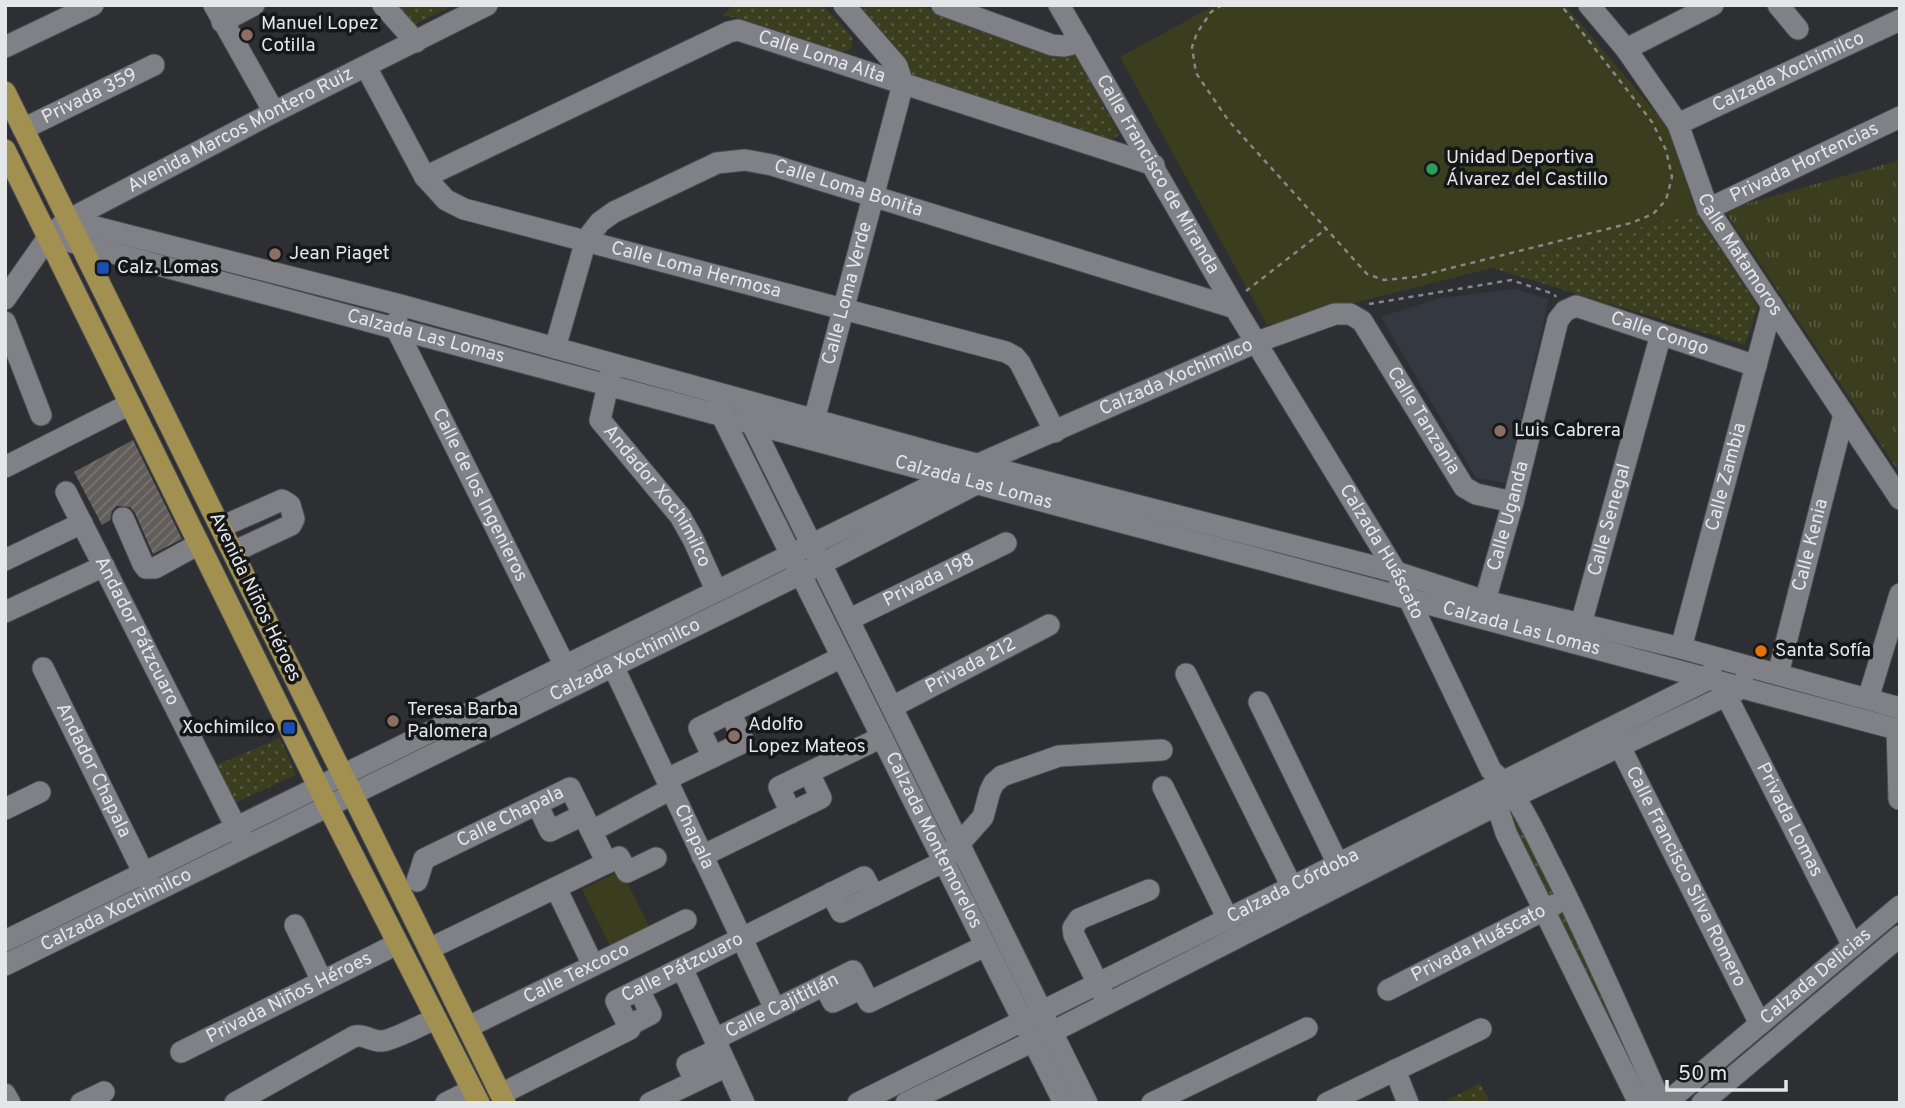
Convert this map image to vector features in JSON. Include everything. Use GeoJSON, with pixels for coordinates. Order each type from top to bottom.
{"type":"FeatureCollection","features":[{"type":"Feature","properties":{"kind":"main road","name":"Avenida Niños Héroes"},"geometry":{"type":"LineString","coordinates":[[5,92],[503,1098]]}},
{"type":"Feature","properties":{"kind":"main road","name":"Avenida Niños Héroes"},"geometry":{"type":"LineString","coordinates":[[5,150],[50,236],[130,404],[397,944],[476,1096]]}},
{"type":"Feature","properties":{"kind":"street"},"geometry":{"type":"LineString","coordinates":[[5,47],[93,5]]}},
{"type":"Feature","properties":{"kind":"street"},"geometry":{"type":"LineString","coordinates":[[254,5],[218,13],[275,112]]}},
{"type":"Feature","properties":{"kind":"street"},"geometry":{"type":"LineString","coordinates":[[383,5],[416,42]]}},
{"type":"Feature","properties":{"kind":"street","name":"Avenida Marcos Montero Ruiz"},"geometry":{"type":"LineString","coordinates":[[5,299],[50,236],[68,220],[487,5]]}},
{"type":"Feature","properties":{"kind":"street"},"geometry":{"type":"LineString","coordinates":[[844,5],[897,66],[903,84]]}},
{"type":"Feature","properties":{"kind":"street"},"geometry":{"type":"LineString","coordinates":[[942,5],[1052,45],[1064,46],[1081,42]]}},
{"type":"Feature","properties":{"kind":"street","name":"Calle Francisco de Miranda"},"geometry":{"type":"LineString","coordinates":[[1059,5],[1257,342]]}},
{"type":"Feature","properties":{"kind":"street","name":"Calle Matamoros"},"geometry":{"type":"LineString","coordinates":[[1589,5],[1626,50],[1678,124],[1708,209],[1900,499]]}},
{"type":"Feature","properties":{"kind":"street"},"geometry":{"type":"LineString","coordinates":[[1626,50],[1713,5]]}},
{"type":"Feature","properties":{"kind":"street"},"geometry":{"type":"LineString","coordinates":[[1778,5],[1798,29]]}},
{"type":"Feature","properties":{"kind":"street","name":"Calzada Xochimilco"},"geometry":{"type":"LineString","coordinates":[[1678,124],[1900,20]]}},
{"type":"Feature","properties":{"kind":"street","name":"Calle Loma Alta"},"geometry":{"type":"LineString","coordinates":[[425,177],[734,30],[748,32],[1154,165]]}},
{"type":"Feature","properties":{"kind":"street","name":"Privada 359"},"geometry":{"type":"LineString","coordinates":[[23,129],[154,65]]}},
{"type":"Feature","properties":{"kind":"street","name":"Calle Loma Hermosa"},"geometry":{"type":"LineString","coordinates":[[366,67],[425,177],[446,200],[464,209],[1006,352],[1015,357],[1055,432]]}},
{"type":"Feature","properties":{"kind":"street","name":"Calle Loma Verde"},"geometry":{"type":"LineString","coordinates":[[814,420],[903,84]]}},
{"type":"Feature","properties":{"kind":"street","name":"Privada Hortencias"},"geometry":{"type":"LineString","coordinates":[[1708,209],[1900,117]]}},
{"type":"Feature","properties":{"kind":"street","name":"Calle Loma Bonita"},"geometry":{"type":"LineString","coordinates":[[555,348],[586,240],[600,222],[614,212],[709,166],[726,161],[745,160],[772,165],[1235,308]]}},
{"type":"Feature","properties":{"kind":"street","name":"Calzada Las Lomas"},"geometry":{"type":"LineString","coordinates":[[68,220],[400,305],[814,420],[1396,572],[1485,601],[1681,648],[1900,708]]}},
{"type":"Feature","properties":{"kind":"street","name":"Calzada Las Lomas"},"geometry":{"type":"LineString","coordinates":[[50,236],[949,477]]}},
{"type":"Feature","properties":{"kind":"street"},"geometry":{"type":"LineString","coordinates":[[396,328],[400,305]]}},
{"type":"Feature","properties":{"kind":"street","name":"Calle Zambia"},"geometry":{"type":"LineString","coordinates":[[1681,648],[1772,305]]}},
{"type":"Feature","properties":{"kind":"street","name":"Calle Congo"},"geometry":{"type":"LineString","coordinates":[[1565,311],[1576,306],[1756,366]]}},
{"type":"Feature","properties":{"kind":"street","name":"Calle Uganda"},"geometry":{"type":"LineString","coordinates":[[1485,601],[1513,502],[1558,320],[1565,311]]}},
{"type":"Feature","properties":{"kind":"street","name":"Calzada Xochimilco"},"geometry":{"type":"LineString","coordinates":[[570,675],[613,666],[796,564],[1055,432],[1257,342],[1335,314],[1350,314]]}},
{"type":"Feature","properties":{"kind":"street","name":"Calle Tanzania"},"geometry":{"type":"LineString","coordinates":[[1350,314],[1362,320],[1460,482],[1476,494],[1513,502]]}},
{"type":"Feature","properties":{"kind":"street"},"geometry":{"type":"LineString","coordinates":[[5,322],[41,415]]}},
{"type":"Feature","properties":{"kind":"street","name":"Calle de los Ingenieros"},"geometry":{"type":"LineString","coordinates":[[396,328],[570,675]]}},
{"type":"Feature","properties":{"kind":"street","name":"Calle Senegal"},"geometry":{"type":"LineString","coordinates":[[1581,624],[1661,334]]}},
{"type":"Feature","properties":{"kind":"street","name":"Calzada Huáscato"},"geometry":{"type":"LineString","coordinates":[[1257,342],[1410,599],[1499,788],[1506,833],[1639,1103]]}},
{"type":"Feature","properties":{"kind":"street","name":"Andador Xochimilco"},"geometry":{"type":"LineString","coordinates":[[613,364],[600,420],[680,516],[716,590]]}},
{"type":"Feature","properties":{"kind":"street","name":"Calzada Montemorelos"},"geometry":{"type":"LineString","coordinates":[[709,391],[1023,1021],[1042,1036],[1087,1103]]}},
{"type":"Feature","properties":{"kind":"street","name":"Calzada Montemorelos"},"geometry":{"type":"LineString","coordinates":[[740,399],[1042,1011],[1042,1036],[1063,1103]]}},
{"type":"Feature","properties":{"kind":"street"},"geometry":{"type":"LineString","coordinates":[[5,467],[130,404]]}},
{"type":"Feature","properties":{"kind":"street","name":"Calle Kenia"},"geometry":{"type":"LineString","coordinates":[[1778,674],[1844,414]]}},
{"type":"Feature","properties":{"kind":"street","name":"Calzada Xochimilco"},"geometry":{"type":"LineString","coordinates":[[816,554],[949,477],[990,467]]}},
{"type":"Feature","properties":{"kind":"street","name":"Calzada Las Lomas"},"geometry":{"type":"LineString","coordinates":[[990,467],[1410,599],[1709,679],[1734,691],[1899,729]]}},
{"type":"Feature","properties":{"kind":"street","name":"Andador Pátzcuaro"},"geometry":{"type":"LineString","coordinates":[[66,492],[241,837]]}},
{"type":"Feature","properties":{"kind":"street"},"geometry":{"type":"LineString","coordinates":[[220,527],[282,500],[290,505],[294,519],[291,525],[233,552]]}},
{"type":"Feature","properties":{"kind":"street"},"geometry":{"type":"LineString","coordinates":[[123,519],[146,568],[155,568],[199,544]]}},
{"type":"Feature","properties":{"kind":"street"},"geometry":{"type":"LineString","coordinates":[[5,560],[82,523]]}},
{"type":"Feature","properties":{"kind":"street","name":"Privada 198"},"geometry":{"type":"LineString","coordinates":[[850,619],[1006,543]]}},
{"type":"Feature","properties":{"kind":"street","name":"Calzada Xochimilco"},"geometry":{"type":"LineString","coordinates":[[7,940],[145,873],[241,837],[324,797],[570,675],[716,590],[796,564]]}},
{"type":"Feature","properties":{"kind":"street"},"geometry":{"type":"LineString","coordinates":[[5,612],[104,566]]}},
{"type":"Feature","properties":{"kind":"street"},"geometry":{"type":"LineString","coordinates":[[1868,699],[1900,594]]}},
{"type":"Feature","properties":{"kind":"street","name":"Privada 212"},"geometry":{"type":"LineString","coordinates":[[892,707],[1049,625]]}},
{"type":"Feature","properties":{"kind":"street"},"geometry":{"type":"LineString","coordinates":[[713,757],[699,728],[842,657]]}},
{"type":"Feature","properties":{"kind":"street"},"geometry":{"type":"LineString","coordinates":[[1709,679],[1717,658]]}},
{"type":"Feature","properties":{"kind":"street","name":"Chapala"},"geometry":{"type":"LineString","coordinates":[[613,666],[775,1009]]}},
{"type":"Feature","properties":{"kind":"street"},"geometry":{"type":"LineString","coordinates":[[1734,691],[1748,666]]}},
{"type":"Feature","properties":{"kind":"street","name":"Andador Chapala"},"geometry":{"type":"LineString","coordinates":[[43,668],[145,873],[152,893]]}},
{"type":"Feature","properties":{"kind":"street"},"geometry":{"type":"LineString","coordinates":[[1186,674],[1292,887]]}},
{"type":"Feature","properties":{"kind":"street","name":"Calzada Córdoba"},"geometry":{"type":"LineString","coordinates":[[1615,737],[1709,679]]}},
{"type":"Feature","properties":{"kind":"street","name":"Calzada Córdoba"},"geometry":{"type":"LineString","coordinates":[[858,1103],[1228,919],[1260,914],[1292,887],[1499,788],[1615,737],[1734,691]]}},
{"type":"Feature","properties":{"kind":"street","name":"Privada Lomas"},"geometry":{"type":"LineString","coordinates":[[1734,691],[1853,946]]}},
{"type":"Feature","properties":{"kind":"street"},"geometry":{"type":"LineString","coordinates":[[1259,702],[1338,864]]}},
{"type":"Feature","properties":{"kind":"street"},"geometry":{"type":"LineString","coordinates":[[537,804],[550,831],[588,823],[669,784],[744,742],[730,712]]}},
{"type":"Feature","properties":{"kind":"street"},"geometry":{"type":"LineString","coordinates":[[1899,729],[1899,799]]}},
{"type":"Feature","properties":{"kind":"street"},"geometry":{"type":"LineString","coordinates":[[702,856],[821,798],[809,773],[882,737]]}},
{"type":"Feature","properties":{"kind":"street","name":"Calle Francisco Silva Romero"},"geometry":{"type":"LineString","coordinates":[[1615,737],[1760,1024]]}},
{"type":"Feature","properties":{"kind":"street"},"geometry":{"type":"LineString","coordinates":[[943,862],[983,817],[990,791],[1002,776],[1059,756],[1162,750]]}},
{"type":"Feature","properties":{"kind":"street"},"geometry":{"type":"LineString","coordinates":[[903,780],[923,770]]}},
{"type":"Feature","properties":{"kind":"street"},"geometry":{"type":"LineString","coordinates":[[1163,787],[1228,919]]}},
{"type":"Feature","properties":{"kind":"street","name":"Calle Chapala"},"geometry":{"type":"LineString","coordinates":[[417,881],[424,859],[570,788],[588,823]]}},
{"type":"Feature","properties":{"kind":"street","name":"Calzada Huáscato"},"geometry":{"type":"LineString","coordinates":[[1499,788],[1528,819],[1568,897],[1664,1103]]}},
{"type":"Feature","properties":{"kind":"street","name":"Calzada Córdoba"},"geometry":{"type":"LineString","coordinates":[[906,1103],[1106,1004],[1260,914],[1499,788]]}},
{"type":"Feature","properties":{"kind":"street"},"geometry":{"type":"LineString","coordinates":[[5,809],[40,792]]}},
{"type":"Feature","properties":{"kind":"street"},"geometry":{"type":"LineString","coordinates":[[588,823],[607,863]]}},
{"type":"Feature","properties":{"kind":"street","name":"Calzada Xochimilco"},"geometry":{"type":"LineString","coordinates":[[11,963],[152,893],[241,837]]}},
{"type":"Feature","properties":{"kind":"street"},"geometry":{"type":"LineString","coordinates":[[429,949],[619,857],[627,872],[656,858]]}},
{"type":"Feature","properties":{"kind":"street","name":"Calle Pátzcuaro"},"geometry":{"type":"LineString","coordinates":[[503,1098],[630,1029],[616,1001],[864,877],[874,897],[943,862]]}},
{"type":"Feature","properties":{"kind":"street"},"geometry":{"type":"LineString","coordinates":[[556,888],[593,965]]}},
{"type":"Feature","properties":{"kind":"street"},"geometry":{"type":"LineString","coordinates":[[1106,1004],[1099,983],[1074,935],[1075,923],[1149,890]]}},
{"type":"Feature","properties":{"kind":"street","name":"Privada Huáscato"},"geometry":{"type":"LineString","coordinates":[[1388,990],[1568,897]]}},
{"type":"Feature","properties":{"kind":"street","name":"Calzada Delicias"},"geometry":{"type":"LineString","coordinates":[[1664,1103],[1900,906]]}},
{"type":"Feature","properties":{"kind":"street"},"geometry":{"type":"LineString","coordinates":[[73,908],[83,927]]}},
{"type":"Feature","properties":{"kind":"street"},"geometry":{"type":"LineString","coordinates":[[974,922],[993,912]]}},
{"type":"Feature","properties":{"kind":"street","name":"Calle Texcoco"},"geometry":{"type":"LineString","coordinates":[[468,1027],[686,920]]}},
{"type":"Feature","properties":{"kind":"street"},"geometry":{"type":"LineString","coordinates":[[295,925],[323,981]]}},
{"type":"Feature","properties":{"kind":"street","name":"Calzada Delicias"},"geometry":{"type":"LineString","coordinates":[[1702,1103],[1900,936]]}},
{"type":"Feature","properties":{"kind":"street"},"geometry":{"type":"LineString","coordinates":[[7,940],[11,963]]}},
{"type":"Feature","properties":{"kind":"street","name":"Privada Niños Héroes"},"geometry":{"type":"LineString","coordinates":[[181,1052],[397,944]]}},
{"type":"Feature","properties":{"kind":"street","name":"Calle Cajititlán"},"geometry":{"type":"LineString","coordinates":[[650,1103],[695,1081],[720,1051],[775,1009],[853,971],[869,1002],[985,946]]}},
{"type":"Feature","properties":{"kind":"street"},"geometry":{"type":"LineString","coordinates":[[1828,967],[1841,985]]}},
{"type":"Feature","properties":{"kind":"street"},"geometry":{"type":"LineString","coordinates":[[682,968],[744,1103]]}},
{"type":"Feature","properties":{"kind":"street"},"geometry":{"type":"LineString","coordinates":[[235,1103],[359,1034],[376,1040],[386,1040],[435,1019]]}},
{"type":"Feature","properties":{"kind":"street"},"geometry":{"type":"LineString","coordinates":[[1152,1103],[1307,1027]]}},
{"type":"Feature","properties":{"kind":"street"},"geometry":{"type":"LineString","coordinates":[[1327,1103],[1481,1029]]}},
{"type":"Feature","properties":{"kind":"street"},"geometry":{"type":"LineString","coordinates":[[1395,1070],[1408,1103]]}},
{"type":"Feature","properties":{"kind":"street"},"geometry":{"type":"LineString","coordinates":[[81,1103],[104,1092]]}},
{"type":"Feature","properties":{"kind":"street"},"geometry":{"type":"LineString","coordinates":[[5,1094],[10,1103]]}},
{"type":"Feature","properties":{"kind":"street"},"geometry":{"type":"LineString","coordinates":[[446,1103],[476,1096]]}},
{"type":"Feature","properties":{"kind":"path"},"geometry":{"type":"LineString","coordinates":[[1222,5],[1211,12],[1197,33],[1192,47],[1196,73],[1228,120],[1326,229],[1367,274],[1384,280],[1415,278],[1631,223],[1653,214],[1666,200],[1672,177],[1667,150],[1651,121],[1561,5]]}},
{"type":"Feature","properties":{"kind":"path"},"geometry":{"type":"LineString","coordinates":[[1235,308],[1243,294],[1326,229]]}},
{"type":"Feature","properties":{"kind":"path"},"geometry":{"type":"LineString","coordinates":[[1350,314],[1369,304],[1511,280],[1554,294],[1565,311]]}},
{"type":"Feature","properties":{"kind":"shaded area"},"geometry":{"type":"Polygon","coordinates":[[[1515,289],[1549,299],[1506,483],[1476,478],[1381,317],[1439,298],[1515,289]]]}},
{"type":"Feature","properties":{"kind":"green space"},"geometry":{"type":"Polygon","coordinates":[[[393,5],[453,5],[412,26],[393,5]]]}},
{"type":"Feature","properties":{"kind":"green space"},"geometry":{"type":"Polygon","coordinates":[[[734,5],[823,5],[853,38],[851,49],[841,53],[740,18],[722,16],[734,5]]]}},
{"type":"Feature","properties":{"kind":"green space"},"geometry":{"type":"Polygon","coordinates":[[[860,5],[920,5],[1054,58],[1073,50],[1120,135],[1102,143],[912,78],[903,58],[860,5]]]}},
{"type":"Feature","properties":{"kind":"green space","name":"Unidad Deportiva Álvarez del Castillo"},"geometry":{"type":"Polygon","coordinates":[[[1215,5],[1565,5],[1668,127],[1696,212],[1492,268],[1267,325],[1120,57],[1215,5]]]}},
{"type":"Feature","properties":{"kind":"green space"},"geometry":{"type":"Polygon","coordinates":[[[1900,160],[1900,473],[1724,210],[1900,160]]]}},
{"type":"Feature","properties":{"kind":"green space"},"geometry":{"type":"Polygon","coordinates":[[[1696,212],[1758,307],[1745,345],[1492,268],[1696,212]]]}},
{"type":"Feature","properties":{"kind":"green space"},"geometry":{"type":"Polygon","coordinates":[[[280,738],[296,775],[226,807],[207,769],[280,738]]]}},
{"type":"Feature","properties":{"kind":"green space"},"geometry":{"type":"Polygon","coordinates":[[[1522,817],[1655,1103],[1639,1103],[1509,822],[1522,817]]]}},
{"type":"Feature","properties":{"kind":"green space"},"geometry":{"type":"Polygon","coordinates":[[[621,870],[650,928],[611,948],[582,890],[621,870]]]}},
{"type":"Feature","properties":{"kind":"green space"},"geometry":{"type":"Polygon","coordinates":[[[1480,1083],[1490,1103],[1442,1103],[1480,1083]]]}},
{"type":"Feature","properties":{"kind":"building"},"geometry":{"type":"Polygon","coordinates":[[[133,440],[182,539],[153,554],[130,507],[117,506],[112,511],[110,520],[102,525],[74,472],[133,440]]]}},
{"type":"Feature","properties":{"kind":"place","name":"Manuel Lopez Cotilla"},"geometry":{"type":"Point","coordinates":[247,35]}},
{"type":"Feature","properties":{"kind":"place","name":"Unidad Deportiva Álvarez del Castillo"},"geometry":{"type":"Point","coordinates":[1432,169]}},
{"type":"Feature","properties":{"kind":"place","name":"Jean Piaget"},"geometry":{"type":"Point","coordinates":[275,254]}},
{"type":"Feature","properties":{"kind":"place","name":"Calz. Lomas"},"geometry":{"type":"Point","coordinates":[103,268]}},
{"type":"Feature","properties":{"kind":"place","name":"Luis Cabrera"},"geometry":{"type":"Point","coordinates":[1500,431]}},
{"type":"Feature","properties":{"kind":"place","name":"Santa Sofía"},"geometry":{"type":"Point","coordinates":[1761,651]}},
{"type":"Feature","properties":{"kind":"place","name":"Teresa Barba Palomera"},"geometry":{"type":"Point","coordinates":[393,721]}},
{"type":"Feature","properties":{"kind":"place","name":"Xochimilco"},"geometry":{"type":"Point","coordinates":[289,728]}},
{"type":"Feature","properties":{"kind":"place","name":"Adolfo Lopez Mateos"},"geometry":{"type":"Point","coordinates":[734,736]}}]}
